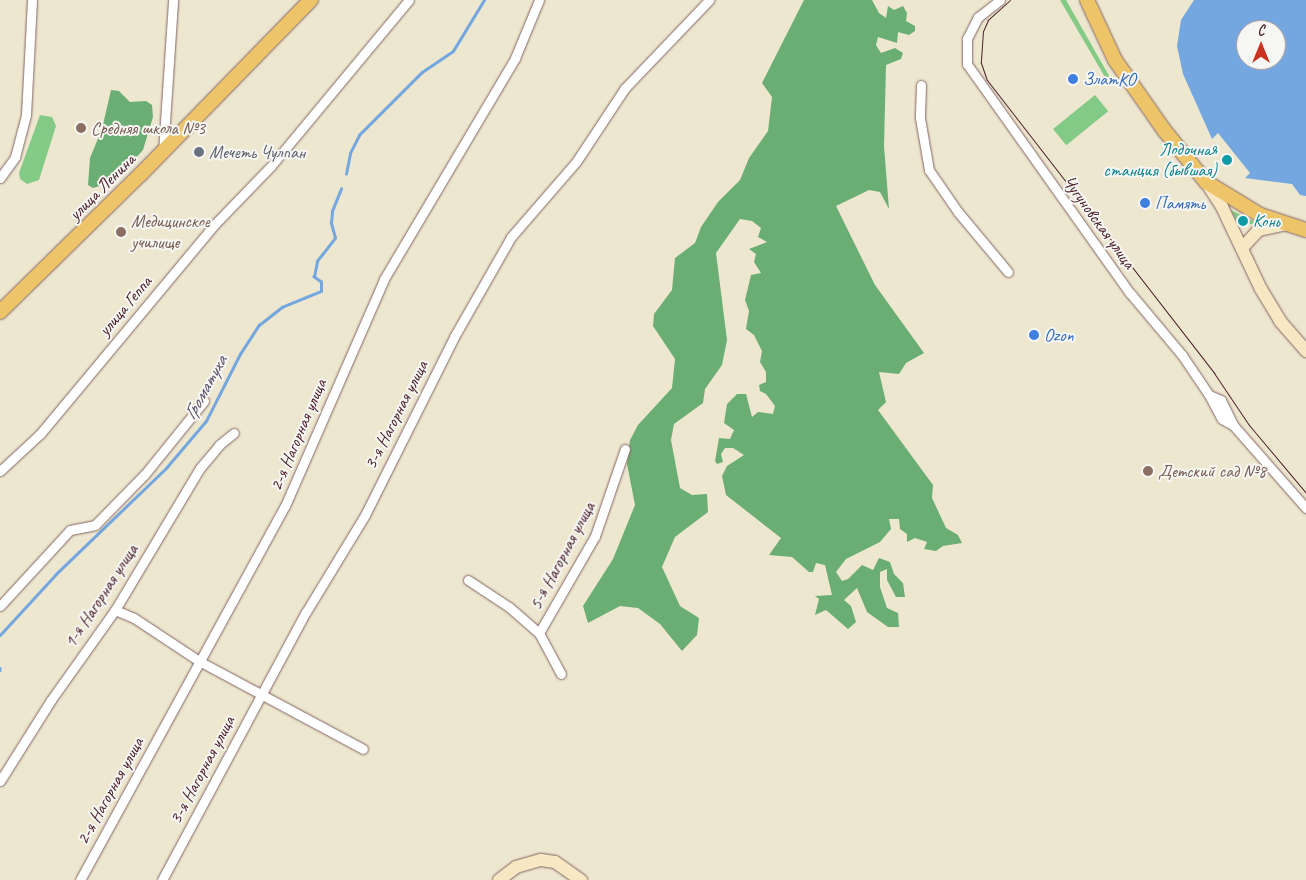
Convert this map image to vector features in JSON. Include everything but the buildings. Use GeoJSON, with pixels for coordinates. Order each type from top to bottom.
{"type":"FeatureCollection","features":[{"type":"Feature","properties":{"kind":"main road","name":"улица Ленина"},"geometry":{"type":"LineString","coordinates":[[0,312],[163,152],[311,0]]}},
{"type":"Feature","properties":{"kind":"main road"},"geometry":{"type":"LineString","coordinates":[[1088,0],[1115,60],[1206,182],[1280,320],[1306,351]]}},
{"type":"Feature","properties":{"kind":"main road"},"geometry":{"type":"LineString","coordinates":[[1206,182],[1260,215],[1306,230]]}},
{"type":"Feature","properties":{"kind":"main road"},"geometry":{"type":"LineString","coordinates":[[1242,248],[1259,230],[1288,224]]}},
{"type":"Feature","properties":{"kind":"main road"},"geometry":{"type":"LineString","coordinates":[[499,880],[516,867],[541,860],[556,862],[581,880]]}},
{"type":"Feature","properties":{"kind":"street"},"geometry":{"type":"LineString","coordinates":[[2,176],[15,157],[26,115],[32,0]]}},
{"type":"Feature","properties":{"kind":"street"},"geometry":{"type":"LineString","coordinates":[[163,152],[173,0]]}},
{"type":"Feature","properties":{"kind":"street","name":"улица Геппа"},"geometry":{"type":"LineString","coordinates":[[0,471],[40,434],[216,223],[271,166],[410,0]]}},
{"type":"Feature","properties":{"kind":"street","name":"2-я Нагорная улица"},"geometry":{"type":"LineString","coordinates":[[80,880],[285,506],[384,279],[515,58],[539,0]]}},
{"type":"Feature","properties":{"kind":"street","name":"3-я Нагорная улица"},"geometry":{"type":"LineString","coordinates":[[162,880],[262,693],[364,516],[454,336],[512,237],[576,162],[624,88],[709,0]]}},
{"type":"Feature","properties":{"kind":"street","name":"Чугуновская улица"},"geometry":{"type":"LineString","coordinates":[[1000,0],[978,17],[967,39],[967,64],[1130,293],[1182,355],[1209,395],[1221,400],[1233,425],[1306,508]]}},
{"type":"Feature","properties":{"kind":"street"},"geometry":{"type":"LineString","coordinates":[[921,85],[920,118],[929,170],[958,212],[1008,272]]}},
{"type":"Feature","properties":{"kind":"street"},"geometry":{"type":"LineString","coordinates":[[0,606],[70,530],[95,525],[145,474],[204,401]]}},
{"type":"Feature","properties":{"kind":"street","name":"1-я Нагорная улица"},"geometry":{"type":"LineString","coordinates":[[0,781],[51,700],[115,610],[200,468],[219,445],[234,433]]}},
{"type":"Feature","properties":{"kind":"street","name":"5-я Нагорная улица"},"geometry":{"type":"LineString","coordinates":[[561,674],[539,633],[595,536],[625,449]]}},
{"type":"Feature","properties":{"kind":"street"},"geometry":{"type":"LineString","coordinates":[[468,580],[509,607],[539,633]]}},
{"type":"Feature","properties":{"kind":"street"},"geometry":{"type":"LineString","coordinates":[[115,610],[134,618],[199,661],[262,693],[363,749]]}},
{"type":"Feature","properties":{"kind":"green space"},"geometry":{"type":"Polygon","coordinates":[[[804,0],[872,0],[879,13],[886,18],[888,6],[894,10],[903,6],[907,13],[906,21],[915,26],[915,31],[909,35],[898,32],[897,43],[878,37],[876,45],[881,53],[895,48],[903,53],[901,59],[886,65],[884,146],[889,209],[880,192],[869,190],[836,206],[875,285],[924,353],[906,363],[899,374],[879,372],[886,402],[878,410],[933,485],[932,498],[946,528],[958,535],[962,543],[943,546],[936,551],[924,549],[927,542],[915,538],[907,542],[907,534],[900,529],[899,519],[889,519],[891,529],[880,542],[846,559],[836,572],[842,581],[848,579],[862,565],[873,570],[879,558],[890,562],[894,574],[903,583],[905,597],[896,597],[887,580],[887,569],[880,572],[880,587],[887,608],[898,613],[899,627],[888,627],[867,612],[857,588],[844,600],[851,606],[856,622],[848,629],[826,610],[815,615],[819,599],[815,596],[832,595],[825,565],[816,563],[813,572],[809,572],[792,557],[769,555],[781,538],[726,495],[722,476],[727,466],[744,455],[733,448],[725,448],[721,454],[723,462],[717,464],[715,461],[719,438],[730,439],[734,430],[724,423],[727,404],[737,394],[746,394],[752,417],[758,412],[773,414],[775,406],[766,394],[760,391],[759,385],[766,382],[766,372],[760,362],[762,351],[754,335],[746,329],[749,311],[745,300],[751,275],[761,273],[754,262],[756,254],[749,249],[767,242],[758,237],[761,228],[752,221],[740,219],[716,253],[727,340],[722,365],[705,389],[703,403],[674,424],[671,440],[680,488],[692,495],[707,494],[708,512],[675,537],[662,567],[680,606],[699,618],[697,635],[682,651],[660,624],[638,608],[620,606],[588,623],[583,606],[613,559],[635,505],[627,464],[630,440],[638,425],[672,388],[675,359],[653,326],[654,314],[672,290],[675,258],[695,243],[701,227],[718,202],[740,180],[749,158],[768,131],[772,97],[762,83],[804,0]]]}},
{"type":"Feature","properties":{"kind":"green space"},"geometry":{"type":"Polygon","coordinates":[[[1060,0],[1066,0],[1112,81],[1109,84],[1060,0]]]}},
{"type":"Feature","properties":{"kind":"green space"},"geometry":{"type":"Polygon","coordinates":[[[111,90],[119,91],[130,102],[146,101],[152,105],[153,117],[143,150],[115,181],[93,188],[88,185],[90,158],[102,129],[111,90]]]}},
{"type":"Feature","properties":{"kind":"green space"},"geometry":{"type":"Polygon","coordinates":[[[1095,95],[1108,111],[1066,145],[1053,129],[1095,95]]]}},
{"type":"Feature","properties":{"kind":"green space"},"geometry":{"type":"Polygon","coordinates":[[[40,115],[52,117],[56,126],[39,180],[27,184],[20,179],[19,173],[40,115]]]}},
{"type":"Feature","properties":{"kind":"green space"},"geometry":{"type":"Polygon","coordinates":[[[1231,210],[1257,223],[1239,226],[1231,210]]]}},
{"type":"Feature","properties":{"kind":"water"},"geometry":{"type":"Polygon","coordinates":[[[1194,0],[1306,0],[1306,196],[1300,195],[1292,184],[1245,178],[1250,173],[1218,133],[1212,139],[1183,74],[1177,46],[1181,20],[1194,0]]]}},
{"type":"Feature","properties":{"kind":"waterway","name":"Громатуха"},"geometry":{"type":"LineString","coordinates":[[346,174],[350,153],[359,135],[422,72],[453,51],[484,0]]}},
{"type":"Feature","properties":{"kind":"waterway","name":"Громатуха"},"geometry":{"type":"LineString","coordinates":[[0,635],[56,574],[166,468],[206,421],[240,354],[259,325],[282,307],[321,291],[321,282],[314,277],[317,261],[335,238],[331,223],[332,211],[341,189]]}},
{"type":"Feature","properties":{"kind":"tram line"},"geometry":{"type":"LineString","coordinates":[[1010,0],[988,20],[983,31],[981,63],[987,80],[1214,373],[1249,425],[1306,493]]}},
{"type":"Feature","properties":{"kind":"place","name":"ЗлатКО"},"geometry":{"type":"Point","coordinates":[1073,79]}},
{"type":"Feature","properties":{"kind":"place","name":"Средняя школа №3"},"geometry":{"type":"Point","coordinates":[81,128]}},
{"type":"Feature","properties":{"kind":"place","name":"Мечеть Чулпан"},"geometry":{"type":"Point","coordinates":[199,152]}},
{"type":"Feature","properties":{"kind":"place","name":"Лодочная станция (бывшая)"},"geometry":{"type":"Point","coordinates":[1227,160]}},
{"type":"Feature","properties":{"kind":"place","name":"Память"},"geometry":{"type":"Point","coordinates":[1145,203]}},
{"type":"Feature","properties":{"kind":"place","name":"Конь"},"geometry":{"type":"Point","coordinates":[1243,221]}},
{"type":"Feature","properties":{"kind":"place","name":"Медицинское училище"},"geometry":{"type":"Point","coordinates":[121,232]}},
{"type":"Feature","properties":{"kind":"place","name":"Ozon"},"geometry":{"type":"Point","coordinates":[1034,335]}},
{"type":"Feature","properties":{"kind":"place","name":"Детский сад №8"},"geometry":{"type":"Point","coordinates":[1148,471]}}]}
